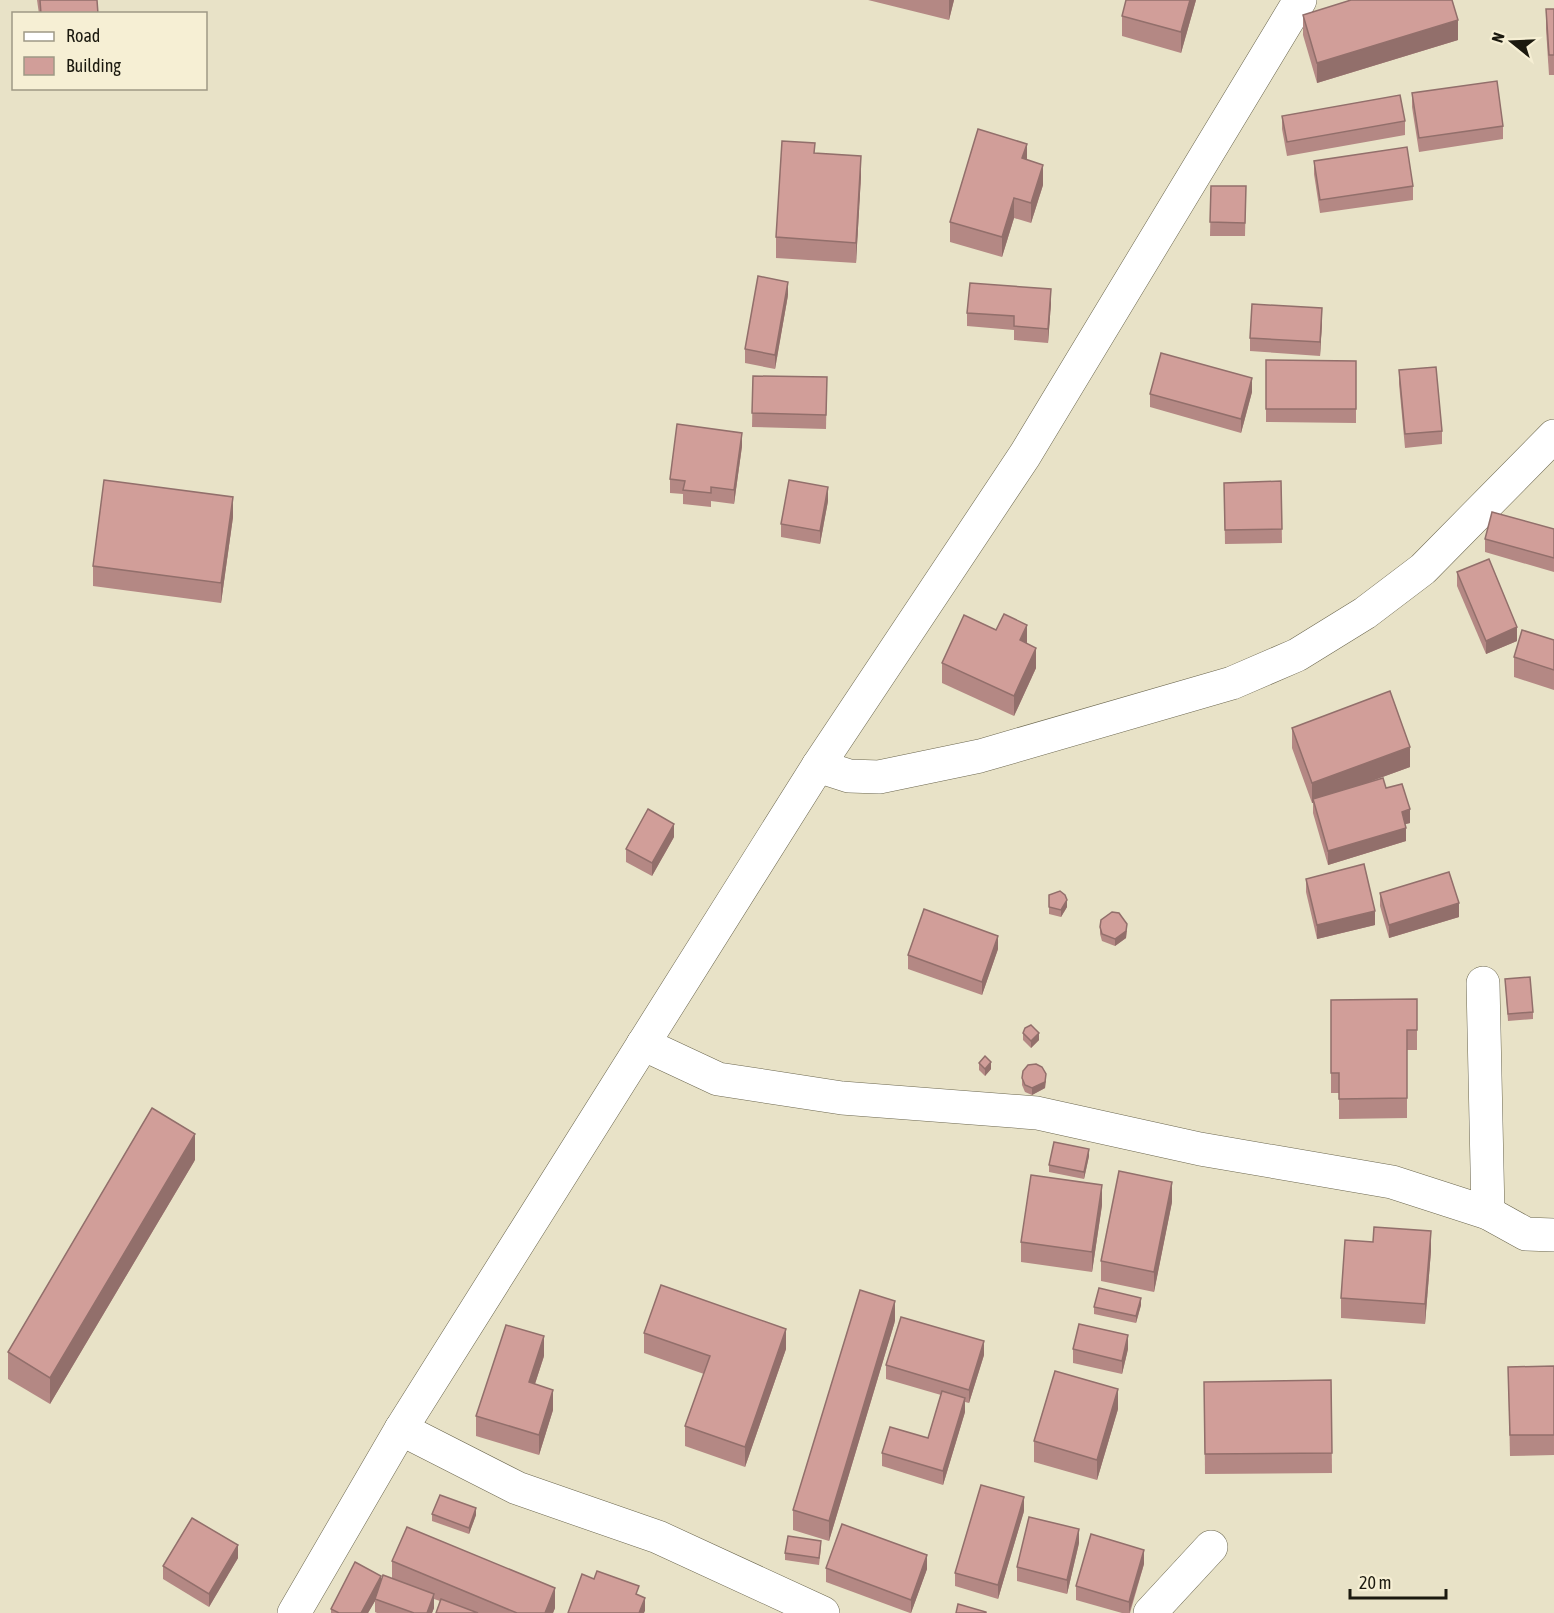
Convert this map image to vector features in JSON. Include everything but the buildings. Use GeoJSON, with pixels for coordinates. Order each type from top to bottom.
{"type":"FeatureCollection","features":[{"type":"Feature","properties":{"kind":"street"},"geometry":{"type":"LineString","coordinates":[[294,1613],[401,1430],[818,766],[1025,455],[1300,0]]}},
{"type":"Feature","properties":{"kind":"street"},"geometry":{"type":"LineString","coordinates":[[818,766],[849,776],[879,777],[980,756],[1232,683],[1297,655],[1365,613],[1424,569],[1554,436]]}},
{"type":"Feature","properties":{"kind":"street"},"geometry":{"type":"LineString","coordinates":[[1483,983],[1488,1213]]}},
{"type":"Feature","properties":{"kind":"street"},"geometry":{"type":"LineString","coordinates":[[643,1044],[718,1078],[842,1098],[1037,1113],[1200,1149],[1392,1182],[1488,1213],[1526,1234],[1554,1234]]}},
{"type":"Feature","properties":{"kind":"street"},"geometry":{"type":"LineString","coordinates":[[401,1430],[517,1488],[658,1537],[823,1613]]}},
{"type":"Feature","properties":{"kind":"street"},"geometry":{"type":"LineString","coordinates":[[1150,1613],[1211,1547]]}}]}
